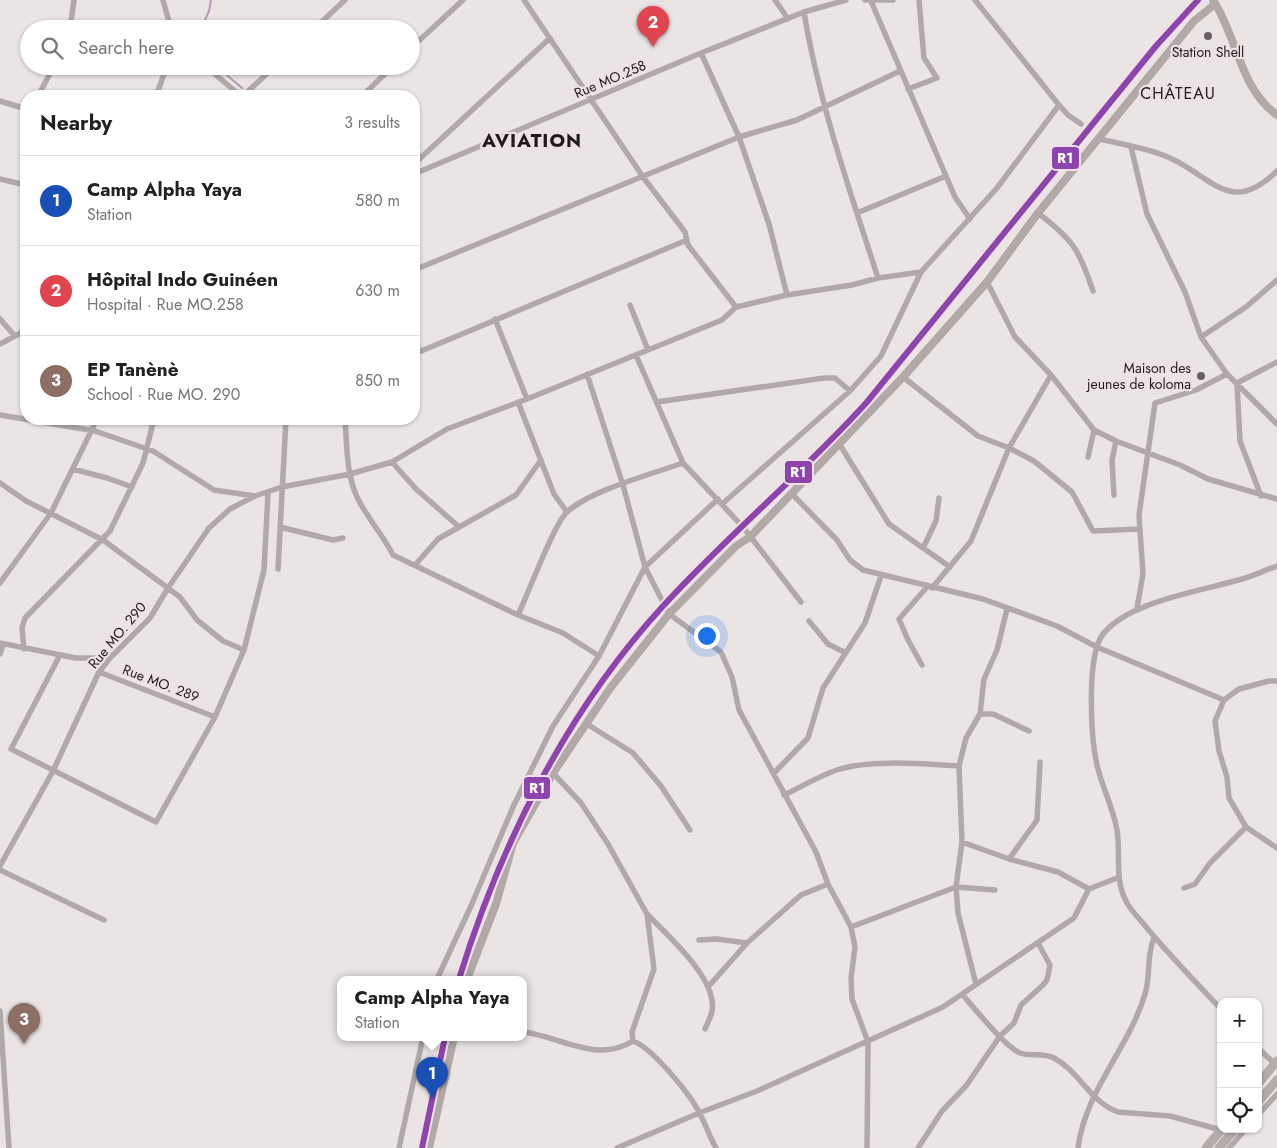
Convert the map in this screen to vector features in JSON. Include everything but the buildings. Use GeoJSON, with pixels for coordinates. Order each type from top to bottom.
{"type":"FeatureCollection","features":[{"type":"Feature","properties":{"kind":"main road"},"geometry":{"type":"LineString","coordinates":[[1262,1079],[1276,1062]]}},
{"type":"Feature","properties":{"kind":"main road"},"geometry":{"type":"LineString","coordinates":[[1262,1100],[1275,1092],[1277,1080]]}},
{"type":"Feature","properties":{"kind":"main road"},"geometry":{"type":"LineString","coordinates":[[1206,1148],[1218,1133]]}},
{"type":"Feature","properties":{"kind":"main road"},"geometry":{"type":"LineString","coordinates":[[1219,1148],[1232,1133]]}},
{"type":"Feature","properties":{"kind":"street"},"geometry":{"type":"LineString","coordinates":[[71,20],[74,0]]}},
{"type":"Feature","properties":{"kind":"street"},"geometry":{"type":"LineString","coordinates":[[163,0],[169,20]]}},
{"type":"Feature","properties":{"kind":"street"},"geometry":{"type":"LineString","coordinates":[[323,20],[344,0]]}},
{"type":"Feature","properties":{"kind":"street"},"geometry":{"type":"LineString","coordinates":[[420,40],[463,0]]}},
{"type":"Feature","properties":{"kind":"street"},"geometry":{"type":"LineString","coordinates":[[524,0],[643,177],[685,232],[688,245],[736,307],[787,295],[921,272]]}},
{"type":"Feature","properties":{"kind":"street"},"geometry":{"type":"LineString","coordinates":[[775,0],[788,19]]}},
{"type":"Feature","properties":{"kind":"street","name":"Rue MO.258"},"geometry":{"type":"LineString","coordinates":[[420,172],[804,12],[846,0]]}},
{"type":"Feature","properties":{"kind":"street"},"geometry":{"type":"LineString","coordinates":[[893,0],[868,1],[955,197],[970,219]]}},
{"type":"Feature","properties":{"kind":"street"},"geometry":{"type":"LineString","coordinates":[[908,90],[937,78],[924,58],[919,0]]}},
{"type":"Feature","properties":{"kind":"street"},"geometry":{"type":"LineString","coordinates":[[975,0],[1059,105],[1068,115],[1081,124]]}},
{"type":"Feature","properties":{"kind":"street"},"geometry":{"type":"LineString","coordinates":[[468,976],[496,904],[513,843],[553,773],[611,687],[669,614],[736,546],[750,537],[840,445],[987,282],[1038,213],[1194,21],[1214,2],[1230,32],[1252,87],[1268,109],[1277,115]]}},
{"type":"Feature","properties":{"kind":"street"},"geometry":{"type":"LineString","coordinates":[[804,12],[811,52],[825,105],[878,278]]}},
{"type":"Feature","properties":{"kind":"street"},"geometry":{"type":"LineString","coordinates":[[420,158],[550,38]]}},
{"type":"Feature","properties":{"kind":"street"},"geometry":{"type":"LineString","coordinates":[[701,54],[739,137],[769,224],[787,295]]}},
{"type":"Feature","properties":{"kind":"street"},"geometry":{"type":"LineString","coordinates":[[420,268],[739,137],[797,120],[825,105],[900,71]]}},
{"type":"Feature","properties":{"kind":"street"},"geometry":{"type":"LineString","coordinates":[[44,90],[50,75]]}},
{"type":"Feature","properties":{"kind":"street"},"geometry":{"type":"LineString","coordinates":[[158,90],[164,75]]}},
{"type":"Feature","properties":{"kind":"street"},"geometry":{"type":"LineString","coordinates":[[217,75],[235,90]]}},
{"type":"Feature","properties":{"kind":"street"},"geometry":{"type":"LineString","coordinates":[[249,90],[265,75]]}},
{"type":"Feature","properties":{"kind":"street"},"geometry":{"type":"LineString","coordinates":[[368,90],[384,75]]}},
{"type":"Feature","properties":{"kind":"street"},"geometry":{"type":"LineString","coordinates":[[0,101],[20,108]]}},
{"type":"Feature","properties":{"kind":"street"},"geometry":{"type":"LineString","coordinates":[[438,976],[471,906],[513,807],[553,726],[599,656],[645,567],[850,391],[881,356],[921,272],[997,188],[1059,105]]}},
{"type":"Feature","properties":{"kind":"street"},"geometry":{"type":"LineString","coordinates":[[1100,139],[1154,151],[1172,158],[1217,187],[1230,193],[1246,191],[1263,184],[1277,171]]}},
{"type":"Feature","properties":{"kind":"street"},"geometry":{"type":"LineString","coordinates":[[1132,147],[1147,214],[1185,292],[1202,337],[1227,374],[1277,424]]}},
{"type":"Feature","properties":{"kind":"street"},"geometry":{"type":"LineString","coordinates":[[857,213],[946,176]]}},
{"type":"Feature","properties":{"kind":"street"},"geometry":{"type":"LineString","coordinates":[[0,179],[20,184]]}},
{"type":"Feature","properties":{"kind":"street"},"geometry":{"type":"LineString","coordinates":[[1038,213],[1064,233],[1076,246],[1093,291]]}},
{"type":"Feature","properties":{"kind":"street"},"geometry":{"type":"LineString","coordinates":[[420,351],[687,240]]}},
{"type":"Feature","properties":{"kind":"street"},"geometry":{"type":"LineString","coordinates":[[1202,337],[1246,307],[1277,280]]}},
{"type":"Feature","properties":{"kind":"street"},"geometry":{"type":"LineString","coordinates":[[987,282],[1015,337],[1051,375],[1094,430],[1116,441],[1149,451],[1208,479],[1261,496],[1277,499]]}},
{"type":"Feature","properties":{"kind":"street"},"geometry":{"type":"LineString","coordinates":[[630,304],[648,350]]}},
{"type":"Feature","properties":{"kind":"street","name":"Rue MO. 290"},"geometry":{"type":"LineString","coordinates":[[0,866],[53,771],[99,672],[110,658],[150,618],[209,528],[230,509],[255,496],[282,487],[350,474],[392,462],[447,429],[527,399],[722,320],[736,307]]}},
{"type":"Feature","properties":{"kind":"street"},"geometry":{"type":"LineString","coordinates":[[0,319],[14,335]]}},
{"type":"Feature","properties":{"kind":"street"},"geometry":{"type":"LineString","coordinates":[[495,319],[527,399]]}},
{"type":"Feature","properties":{"kind":"street"},"geometry":{"type":"LineString","coordinates":[[0,344],[20,332]]}},
{"type":"Feature","properties":{"kind":"street"},"geometry":{"type":"LineString","coordinates":[[636,355],[683,463],[750,537],[802,602]]}},
{"type":"Feature","properties":{"kind":"street"},"geometry":{"type":"LineString","coordinates":[[1237,383],[1277,362]]}},
{"type":"Feature","properties":{"kind":"street"},"geometry":{"type":"LineString","coordinates":[[587,374],[623,485],[645,567],[669,614],[721,652],[732,677],[739,710],[816,852],[828,884],[851,927],[855,947],[851,978],[852,999],[868,1042],[867,1148]]}},
{"type":"Feature","properties":{"kind":"street"},"geometry":{"type":"LineString","coordinates":[[1137,608],[1143,574],[1139,515],[1156,402],[1196,390],[1227,374]]}},
{"type":"Feature","properties":{"kind":"street"},"geometry":{"type":"LineString","coordinates":[[922,665],[899,619],[950,567],[971,541],[1009,448],[1051,375]]}},
{"type":"Feature","properties":{"kind":"street"},"geometry":{"type":"LineString","coordinates":[[903,377],[978,436],[1009,448],[1034,461],[1072,492],[1093,531],[1140,529]]}},
{"type":"Feature","properties":{"kind":"street"},"geometry":{"type":"LineString","coordinates":[[657,402],[824,378],[835,378],[850,391]]}},
{"type":"Feature","properties":{"kind":"street"},"geometry":{"type":"LineString","coordinates":[[1237,383],[1240,441],[1261,496]]}},
{"type":"Feature","properties":{"kind":"street"},"geometry":{"type":"LineString","coordinates":[[518,402],[554,494],[567,512]]}},
{"type":"Feature","properties":{"kind":"street"},"geometry":{"type":"LineString","coordinates":[[0,415],[20,418]]}},
{"type":"Feature","properties":{"kind":"street"},"geometry":{"type":"LineString","coordinates":[[58,425],[92,431],[147,449],[214,490],[255,496]]}},
{"type":"Feature","properties":{"kind":"street"},"geometry":{"type":"LineString","coordinates":[[0,583],[51,513],[94,425]]}},
{"type":"Feature","properties":{"kind":"street"},"geometry":{"type":"LineString","coordinates":[[24,648],[22,628],[25,618],[103,540],[110,530],[132,487],[147,449],[153,425]]}},
{"type":"Feature","properties":{"kind":"street"},"geometry":{"type":"LineString","coordinates":[[278,569],[286,425]]}},
{"type":"Feature","properties":{"kind":"street"},"geometry":{"type":"LineString","coordinates":[[346,425],[350,474],[357,497],[384,535],[393,555],[518,615],[563,633],[599,656]]}},
{"type":"Feature","properties":{"kind":"street"},"geometry":{"type":"LineString","coordinates":[[1088,457],[1094,430]]}},
{"type":"Feature","properties":{"kind":"street"},"geometry":{"type":"LineString","coordinates":[[1114,495],[1112,460],[1116,441]]}},
{"type":"Feature","properties":{"kind":"street"},"geometry":{"type":"LineString","coordinates":[[840,445],[889,524],[950,567]]}},
{"type":"Feature","properties":{"kind":"street"},"geometry":{"type":"LineString","coordinates":[[415,565],[438,539],[458,526],[516,496],[541,460]]}},
{"type":"Feature","properties":{"kind":"street"},"geometry":{"type":"LineString","coordinates":[[392,462],[416,489],[458,526]]}},
{"type":"Feature","properties":{"kind":"street"},"geometry":{"type":"LineString","coordinates":[[518,615],[554,535],[567,512],[590,498],[683,463]]}},
{"type":"Feature","properties":{"kind":"street"},"geometry":{"type":"LineString","coordinates":[[72,469],[132,487]]}},
{"type":"Feature","properties":{"kind":"street"},"geometry":{"type":"LineString","coordinates":[[0,483],[26,501],[103,540],[180,597],[197,620],[223,641],[244,650]]}},
{"type":"Feature","properties":{"kind":"street"},"geometry":{"type":"LineString","coordinates":[[60,655],[11,750],[156,822],[215,717],[244,650],[264,570],[268,493]]}},
{"type":"Feature","properties":{"kind":"street"},"geometry":{"type":"LineString","coordinates":[[792,494],[837,540],[850,560],[863,570],[881,576],[983,599],[1057,626],[1097,647],[1224,700]]}},
{"type":"Feature","properties":{"kind":"street"},"geometry":{"type":"LineString","coordinates":[[923,548],[936,520],[939,498]]}},
{"type":"Feature","properties":{"kind":"street"},"geometry":{"type":"LineString","coordinates":[[280,527],[333,540],[343,538]]}},
{"type":"Feature","properties":{"kind":"street"},"geometry":{"type":"LineString","coordinates":[[1217,1005],[1154,938],[1126,902],[1117,878],[1119,848],[1110,798],[1097,765],[1090,694],[1097,647],[1102,635],[1118,620],[1137,608],[1244,578],[1277,566]]}},
{"type":"Feature","properties":{"kind":"street"},"geometry":{"type":"LineString","coordinates":[[774,774],[808,738],[823,688],[844,652],[865,623],[881,576]]}},
{"type":"Feature","properties":{"kind":"street"},"geometry":{"type":"LineString","coordinates":[[976,984],[958,913],[956,887],[962,842],[959,766],[966,738],[980,714],[984,679],[997,650],[1007,608]]}},
{"type":"Feature","properties":{"kind":"street"},"geometry":{"type":"LineString","coordinates":[[809,621],[828,644],[844,652]]}},
{"type":"Feature","properties":{"kind":"street"},"geometry":{"type":"LineString","coordinates":[[0,654],[2,644],[76,658],[110,658]]}},
{"type":"Feature","properties":{"kind":"street","name":"Rue MO. 289"},"geometry":{"type":"LineString","coordinates":[[99,672],[215,717]]}},
{"type":"Feature","properties":{"kind":"street"},"geometry":{"type":"LineString","coordinates":[[1277,681],[1270,680],[1240,689],[1224,700],[1215,721],[1219,751],[1228,777],[1229,798],[1246,827],[1277,848]]}},
{"type":"Feature","properties":{"kind":"street"},"geometry":{"type":"LineString","coordinates":[[980,714],[993,714],[1029,731]]}},
{"type":"Feature","properties":{"kind":"street"},"geometry":{"type":"LineString","coordinates":[[587,724],[633,753],[661,786],[690,830]]}},
{"type":"Feature","properties":{"kind":"street"},"geometry":{"type":"LineString","coordinates":[[1008,859],[1037,820],[1040,762]]}},
{"type":"Feature","properties":{"kind":"street"},"geometry":{"type":"LineString","coordinates":[[784,795],[836,770],[855,766],[923,764],[959,766]]}},
{"type":"Feature","properties":{"kind":"street"},"geometry":{"type":"LineString","coordinates":[[553,773],[581,803],[608,844],[647,914],[685,953],[708,987],[712,1010],[704,1029]]}},
{"type":"Feature","properties":{"kind":"street"},"geometry":{"type":"LineString","coordinates":[[1184,888],[1195,884],[1210,864],[1246,827]]}},
{"type":"Feature","properties":{"kind":"street"},"geometry":{"type":"LineString","coordinates":[[962,842],[1008,859],[1058,872],[1089,889]]}},
{"type":"Feature","properties":{"kind":"street"},"geometry":{"type":"LineString","coordinates":[[0,870],[104,920]]}},
{"type":"Feature","properties":{"kind":"street"},"geometry":{"type":"LineString","coordinates":[[618,1148],[699,1112],[757,1091],[944,1007],[1074,918],[1089,889],[1117,878]]}},
{"type":"Feature","properties":{"kind":"street"},"geometry":{"type":"LineString","coordinates":[[708,987],[747,944],[801,895],[828,884]]}},
{"type":"Feature","properties":{"kind":"street"},"geometry":{"type":"LineString","coordinates":[[851,927],[956,887],[995,890]]}},
{"type":"Feature","properties":{"kind":"street"},"geometry":{"type":"LineString","coordinates":[[633,1041],[634,1025],[654,969],[647,914]]}},
{"type":"Feature","properties":{"kind":"street"},"geometry":{"type":"LineString","coordinates":[[1078,1148],[1093,1096],[1145,994],[1149,977],[1149,949],[1154,938]]}},
{"type":"Feature","properties":{"kind":"street"},"geometry":{"type":"LineString","coordinates":[[700,940],[716,939],[747,944]]}},
{"type":"Feature","properties":{"kind":"street"},"geometry":{"type":"LineString","coordinates":[[918,1148],[942,1111],[966,1086],[1000,1036],[1017,1019],[1021,1005],[1047,980],[1050,964],[1038,943]]}},
{"type":"Feature","properties":{"kind":"street"},"geometry":{"type":"LineString","coordinates":[[963,995],[1000,1036],[1022,1054],[1053,1057],[1071,1071],[1093,1096],[1110,1109],[1118,1112],[1170,1116],[1217,1129]]}},
{"type":"Feature","properties":{"kind":"street"},"geometry":{"type":"LineString","coordinates":[[0,1011],[9,1148]]}},
{"type":"Feature","properties":{"kind":"street"},"geometry":{"type":"LineString","coordinates":[[527,1033],[571,1046],[595,1050],[623,1047],[633,1041],[639,1043],[664,1067],[699,1112],[716,1148]]}},
{"type":"Feature","properties":{"kind":"street"},"geometry":{"type":"LineString","coordinates":[[399,1148],[422,1041]]}},
{"type":"Feature","properties":{"kind":"street"},"geometry":{"type":"LineString","coordinates":[[429,1148],[453,1041]]}},
{"type":"Feature","properties":{"kind":"street"},"geometry":{"type":"LineString","coordinates":[[1262,1051],[1276,1062]]}},
{"type":"Feature","properties":{"kind":"street"},"geometry":{"type":"LineString","coordinates":[[1262,1110],[1275,1092]]}},
{"type":"Feature","properties":{"kind":"street"},"geometry":{"type":"LineString","coordinates":[[1229,1148],[1242,1133]]}},
{"type":"Feature","properties":{"kind":"waterway"},"geometry":{"type":"LineString","coordinates":[[205,20],[211,0]]}},
{"type":"Feature","properties":{"kind":"waterway"},"geometry":{"type":"LineString","coordinates":[[227,75],[242,88]]}},
{"type":"Feature","properties":{"kind":"transit line","name":"R1"},"geometry":{"type":"LineString","coordinates":[[460,976],[495,878],[541,780],[597,689],[629,646],[664,605],[714,553],[817,454],[867,402],[1156,46],[1198,0]]}},
{"type":"Feature","properties":{"kind":"transit line","name":"R1"},"geometry":{"type":"LineString","coordinates":[[422,1148],[444,1041]]}},
{"type":"Feature","properties":{"kind":"place","name":"Station Shell"},"geometry":{"type":"Point","coordinates":[1208,36]}},
{"type":"Feature","properties":{"kind":"place","name":"Hôpital Indo Guinéen"},"geometry":{"type":"Point","coordinates":[653,47]}},
{"type":"Feature","properties":{"kind":"place","name":"Maison des jeunes de koloma"},"geometry":{"type":"Point","coordinates":[1201,376]}},
{"type":"Feature","properties":{"kind":"place","name":"EP Tanènè"},"geometry":{"type":"Point","coordinates":[24,1044]}},
{"type":"Feature","properties":{"kind":"place","name":"Camp Alpha Yaya"},"geometry":{"type":"Point","coordinates":[432,1098]}},
{"type":"Feature","properties":{"kind":"district","name":"CHÂTEAU"},"geometry":{"type":"Point","coordinates":[1178,93]}},
{"type":"Feature","properties":{"kind":"district","name":"AVIATION"},"geometry":{"type":"Point","coordinates":[532,140]}}]}
